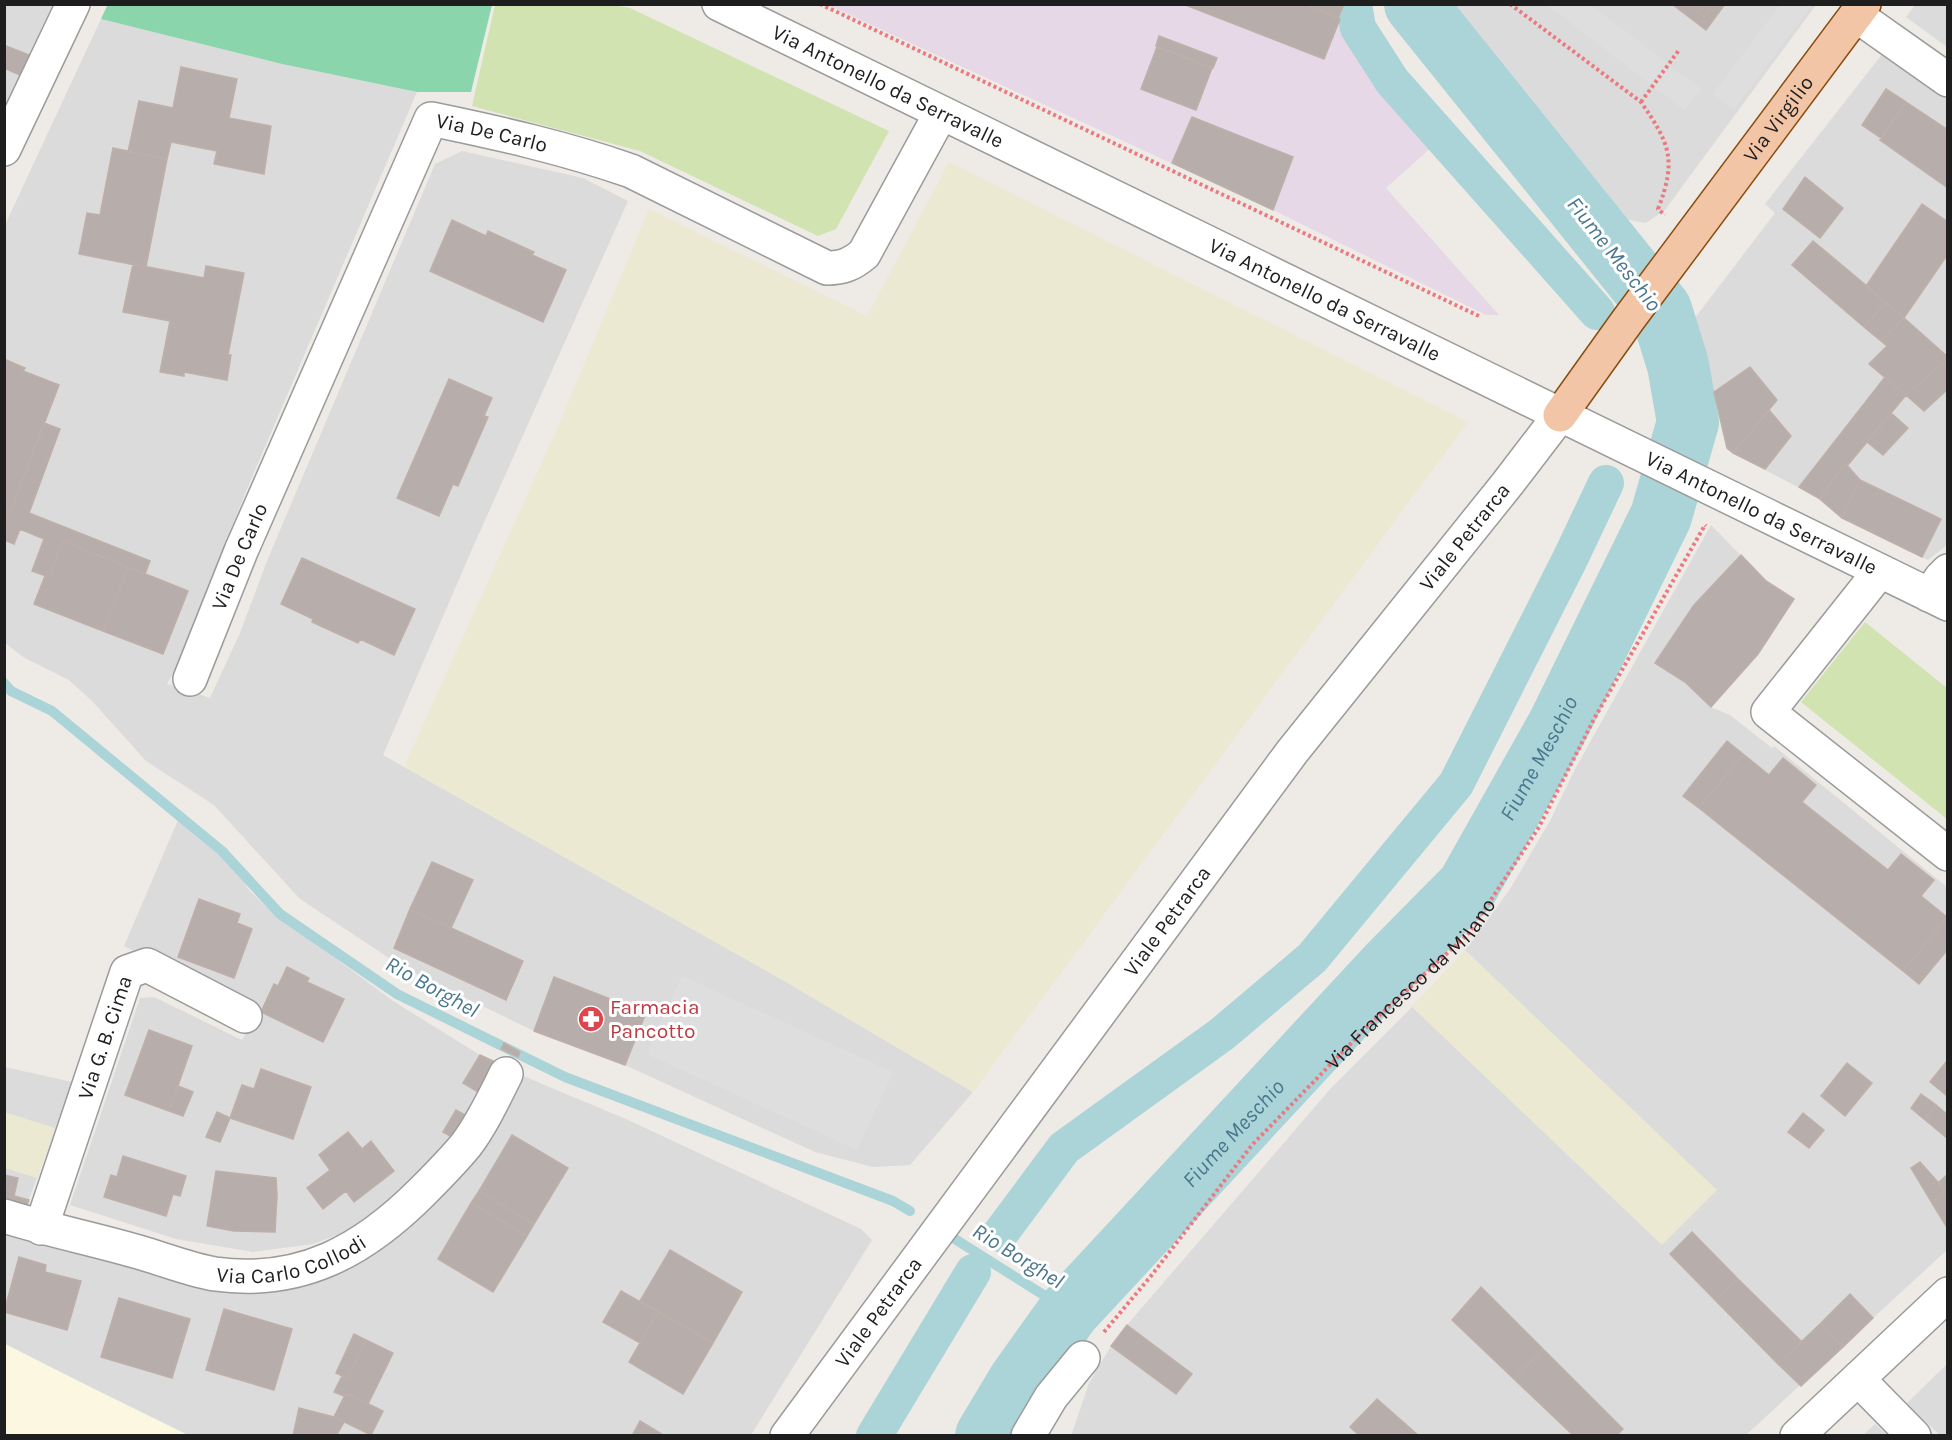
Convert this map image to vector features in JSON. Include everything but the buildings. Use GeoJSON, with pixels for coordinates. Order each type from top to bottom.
{"type":"FeatureCollection","features":[{"type":"Feature","properties":{"kind":"main road","name":"Via Virgilio"},"geometry":{"type":"LineString","coordinates":[[1560,415],[1606,350],[1681,233],[1859,11]]}},
{"type":"Feature","properties":{"kind":"street"},"geometry":{"type":"LineString","coordinates":[[4,149],[73,4]]}},
{"type":"Feature","properties":{"kind":"street","name":"Via Antonello da Serravalle"},"geometry":{"type":"LineString","coordinates":[[719,4],[1880,571],[1943,595]]}},
{"type":"Feature","properties":{"kind":"street"},"geometry":{"type":"LineString","coordinates":[[1859,11],[1870,25],[1947,80]]}},
{"type":"Feature","properties":{"kind":"street","name":"Via De Carlo"},"geometry":{"type":"LineString","coordinates":[[190,680],[241,551],[431,119],[530,140],[631,171],[827,268],[840,268],[853,263],[864,254],[941,113]]}},
{"type":"Feature","properties":{"kind":"street","name":"Viale Petrarca"},"geometry":{"type":"LineString","coordinates":[[787,1436],[1292,752],[1560,415]]}},
{"type":"Feature","properties":{"kind":"street"},"geometry":{"type":"LineString","coordinates":[[1880,571],[1768,712],[1947,855]]}},
{"type":"Feature","properties":{"kind":"street","name":"Via G. B. Cima"},"geometry":{"type":"LineString","coordinates":[[41,1228],[127,972],[147,965],[245,1016]]}},
{"type":"Feature","properties":{"kind":"street","name":"Via Carlo Collodi"},"geometry":{"type":"LineString","coordinates":[[4,1216],[41,1228],[145,1254],[184,1268],[216,1274],[254,1276],[313,1267],[370,1238],[404,1210],[442,1172],[466,1144],[506,1074]]}},
{"type":"Feature","properties":{"kind":"street"},"geometry":{"type":"LineString","coordinates":[[1797,1436],[1947,1294]]}},
{"type":"Feature","properties":{"kind":"street"},"geometry":{"type":"LineString","coordinates":[[1028,1436],[1051,1397],[1083,1359]]}},
{"type":"Feature","properties":{"kind":"street"},"geometry":{"type":"LineString","coordinates":[[1858,1379],[1914,1436]]}},
{"type":"Feature","properties":{"kind":"path"},"geometry":{"type":"LineString","coordinates":[[820,4],[1481,317]]}},
{"type":"Feature","properties":{"kind":"path"},"geometry":{"type":"LineString","coordinates":[[1510,4],[1641,102],[1656,123],[1669,154],[1670,167],[1658,209],[1681,233]]}},
{"type":"Feature","properties":{"kind":"path"},"geometry":{"type":"LineString","coordinates":[[1641,102],[1679,50]]}},
{"type":"Feature","properties":{"kind":"path","name":"Via Francesco da Milano"},"geometry":{"type":"LineString","coordinates":[[1083,1359],[1151,1276],[1252,1145],[1367,1027],[1469,933],[1539,827],[1594,719],[1705,525],[1714,530],[1723,494]]}},
{"type":"Feature","properties":{"kind":"shaded area"},"geometry":{"type":"Polygon","coordinates":[[[5,5],[52,5],[5,107],[5,5]]]}},
{"type":"Feature","properties":{"kind":"shaded area"},"geometry":{"type":"Polygon","coordinates":[[[828,5],[1345,5],[1352,34],[1360,53],[1375,77],[1434,145],[1386,188],[1499,315],[1486,315],[1273,210],[828,5]]]}},
{"type":"Feature","properties":{"kind":"shaded area"},"geometry":{"type":"Polygon","coordinates":[[[1452,5],[1816,5],[1665,210],[1646,223],[1624,219],[1452,5]]]}},
{"type":"Feature","properties":{"kind":"shaded area"},"geometry":{"type":"Polygon","coordinates":[[[1547,5],[1591,5],[1701,89],[1684,110],[1547,5]]]}},
{"type":"Feature","properties":{"kind":"shaded area"},"geometry":{"type":"Polygon","coordinates":[[[1780,5],[1812,5],[1734,109],[1713,94],[1780,5]]]}},
{"type":"Feature","properties":{"kind":"shaded area"},"geometry":{"type":"Polygon","coordinates":[[[1915,5],[1947,5],[1947,47],[1906,17],[1915,5]]]}},
{"type":"Feature","properties":{"kind":"shaded area"},"geometry":{"type":"Polygon","coordinates":[[[101,19],[282,64],[417,92],[246,491],[181,658],[167,684],[210,698],[240,633],[267,561],[435,164],[462,151],[583,178],[628,201],[473,547],[383,755],[774,975],[973,1092],[910,1165],[873,1167],[815,1152],[625,1065],[534,1031],[404,968],[300,899],[214,805],[146,761],[93,702],[69,680],[23,657],[5,643],[5,225],[101,19]]]}},
{"type":"Feature","properties":{"kind":"shaded area"},"geometry":{"type":"Polygon","coordinates":[[[1883,53],[1947,98],[1947,545],[1928,560],[1842,518],[1820,499],[1727,448],[1714,391],[1691,323],[1775,213],[1765,204],[1883,53]]]}},
{"type":"Feature","properties":{"kind":"shaded area"},"geometry":{"type":"Polygon","coordinates":[[[949,162],[1468,422],[973,1092],[774,975],[404,767],[557,429],[649,209],[867,316],[949,162]]]}},
{"type":"Feature","properties":{"kind":"shaded area"},"geometry":{"type":"Polygon","coordinates":[[[1711,525],[1766,581],[1794,599],[1758,654],[1711,707],[1730,715],[1772,748],[1774,746],[1947,887],[1947,1250],[1746,1435],[1071,1436],[1089,1383],[1111,1346],[1127,1325],[1332,1087],[1437,982],[1471,943],[1510,889],[1551,819],[1574,771],[1711,525]]]}},
{"type":"Feature","properties":{"kind":"shaded area"},"geometry":{"type":"Polygon","coordinates":[[[181,813],[199,826],[235,865],[248,889],[265,906],[393,1001],[480,1055],[500,1064],[459,1141],[361,1226],[313,1244],[253,1252],[176,1239],[70,1205],[140,998],[154,997],[242,1040],[257,1014],[124,946],[181,813]]]}},
{"type":"Feature","properties":{"kind":"shaded area"},"geometry":{"type":"Polygon","coordinates":[[[1465,950],[1717,1190],[1662,1245],[1412,1007],[1465,950]]]}},
{"type":"Feature","properties":{"kind":"shaded area"},"geometry":{"type":"Polygon","coordinates":[[[682,976],[893,1072],[857,1150],[647,1054],[682,976]]]}},
{"type":"Feature","properties":{"kind":"shaded area"},"geometry":{"type":"Polygon","coordinates":[[[5,1067],[72,1082],[25,1210],[5,1203],[5,1067]]]}},
{"type":"Feature","properties":{"kind":"shaded area"},"geometry":{"type":"Polygon","coordinates":[[[516,1073],[626,1119],[861,1229],[872,1240],[751,1435],[188,1436],[5,1344],[4,1230],[294,1287],[361,1263],[414,1220],[516,1073]]]}},
{"type":"Feature","properties":{"kind":"shaded area"},"geometry":{"type":"Polygon","coordinates":[[[4,1112],[55,1128],[37,1178],[5,1168],[4,1112]]]}},
{"type":"Feature","properties":{"kind":"shaded area"},"geometry":{"type":"Polygon","coordinates":[[[5,1344],[78,1381],[188,1435],[5,1435],[5,1344]]]}},
{"type":"Feature","properties":{"kind":"shaded area"},"geometry":{"type":"Polygon","coordinates":[[[1947,1364],[1947,1435],[1940,1435],[1906,1404],[1947,1364]]]}},
{"type":"Feature","properties":{"kind":"shaded area"},"geometry":{"type":"Polygon","coordinates":[[[1875,1424],[1887,1435],[1863,1435],[1875,1424]]]}},
{"type":"Feature","properties":{"kind":"green space"},"geometry":{"type":"Polygon","coordinates":[[[108,4],[492,5],[471,92],[417,92],[282,64],[101,19],[108,4]]]}},
{"type":"Feature","properties":{"kind":"green space"},"geometry":{"type":"Polygon","coordinates":[[[606,4],[630,8],[889,131],[836,229],[818,236],[640,151],[472,106],[495,5],[606,4]]]}},
{"type":"Feature","properties":{"kind":"green space"},"geometry":{"type":"Polygon","coordinates":[[[1865,622],[1947,688],[1947,819],[1801,702],[1865,622]]]}},
{"type":"Feature","properties":{"kind":"waterway"},"geometry":{"type":"LineString","coordinates":[[1354,4],[1358,28],[1392,81],[1597,312]]}},
{"type":"Feature","properties":{"kind":"waterway","name":"Fiume Meschio"},"geometry":{"type":"LineString","coordinates":[[986,1436],[1019,1381],[1069,1311],[1388,967],[1468,886],[1559,724],[1661,516],[1688,422],[1678,365],[1661,310],[1415,4]]}},
{"type":"Feature","properties":{"kind":"waterway"},"geometry":{"type":"LineString","coordinates":[[1000,1234],[1064,1148],[1222,1034],[1312,958],[1456,784],[1606,483]]}},
{"type":"Feature","properties":{"kind":"waterway","name":"Rio Borghel"},"geometry":{"type":"LineString","coordinates":[[4,683],[11,691],[52,711],[222,851],[280,914],[397,994],[565,1077],[893,1201],[910,1211]]}},
{"type":"Feature","properties":{"kind":"waterway","name":"Rio Borghel"},"geometry":{"type":"LineString","coordinates":[[947,1234],[1069,1311]]}},
{"type":"Feature","properties":{"kind":"waterway"},"geometry":{"type":"LineString","coordinates":[[874,1436],[973,1272]]}},
{"type":"Feature","properties":{"kind":"place","name":"Farmacia Pancotto"},"geometry":{"type":"Point","coordinates":[591,1019]}}]}
